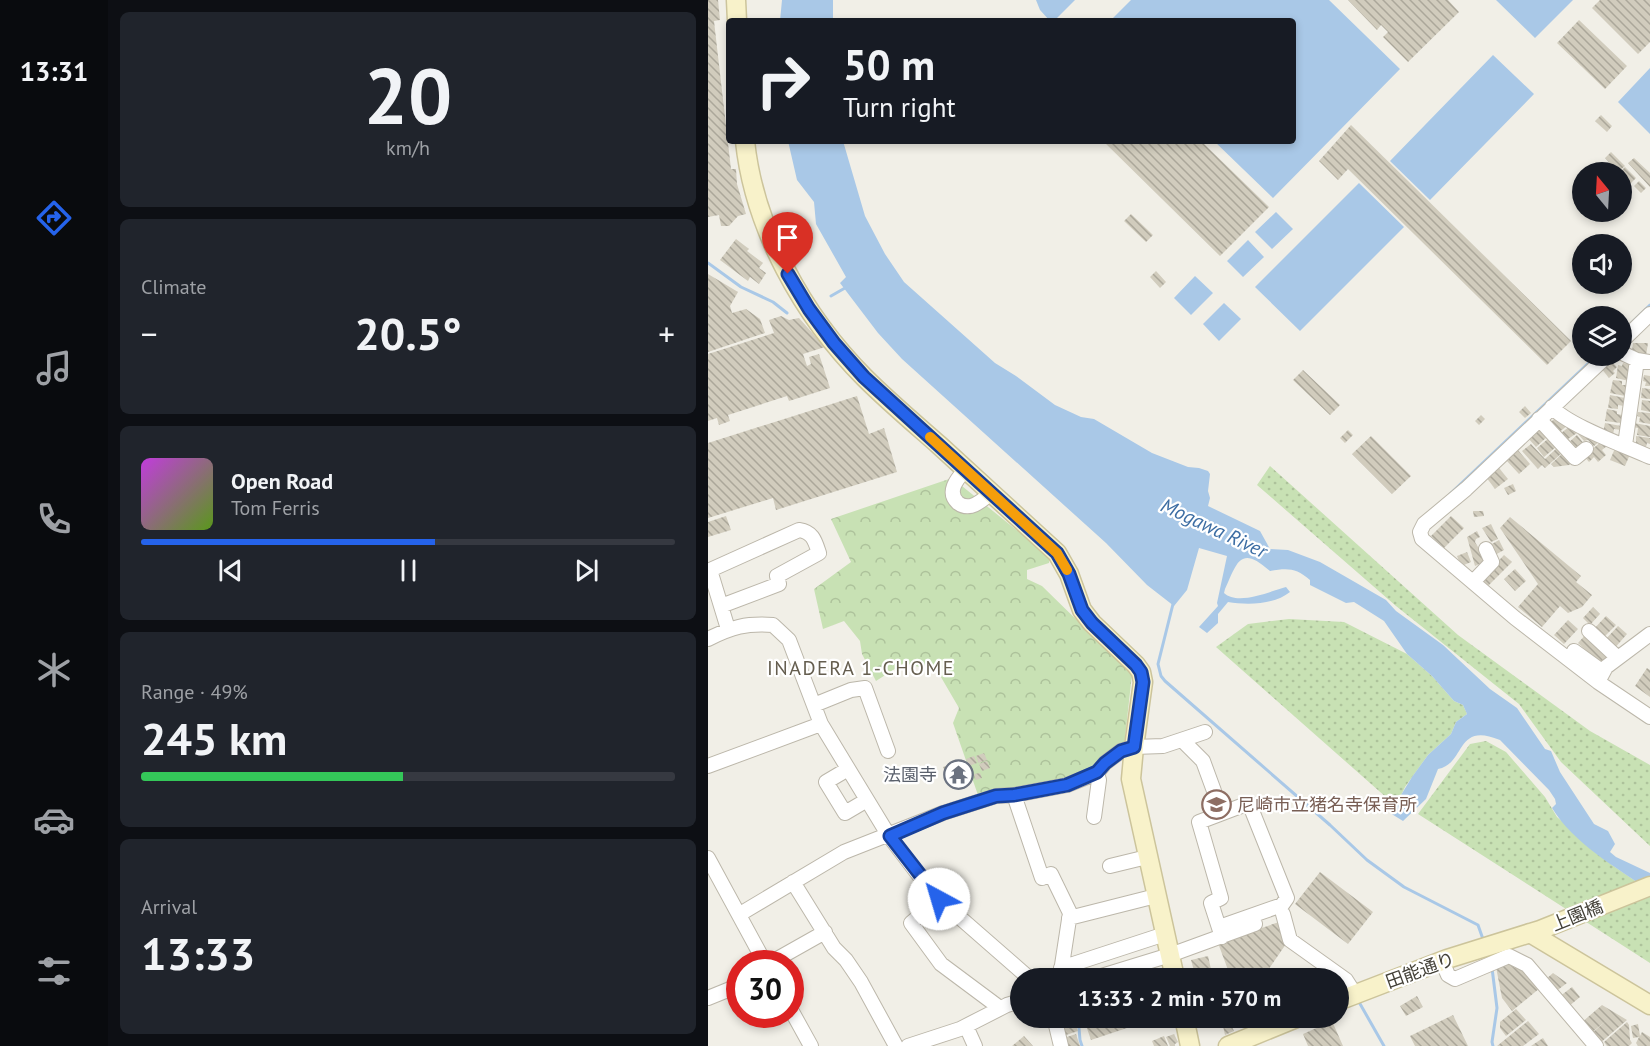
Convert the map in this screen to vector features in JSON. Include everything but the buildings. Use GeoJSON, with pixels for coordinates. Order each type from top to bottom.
{"type":"FeatureCollection","features":[{"type":"Feature","properties":{"kind":"street"},"geometry":{"type":"LineString","coordinates":[[736,0],[737,18]]}},
{"type":"Feature","properties":{"kind":"street"},"geometry":{"type":"LineString","coordinates":[[746,144],[754,191],[771,237],[788,274],[809,309],[834,343],[864,377],[1057,553],[1069,574],[1082,610],[1141,672],[1143,682],[1134,747],[1132,786],[1173,968]]}},
{"type":"Feature","properties":{"kind":"street"},"geometry":{"type":"LineString","coordinates":[[1632,331],[1650,314]]}},
{"type":"Feature","properties":{"kind":"street"},"geometry":{"type":"LineString","coordinates":[[1625,446],[1643,361]]}},
{"type":"Feature","properties":{"kind":"street"},"geometry":{"type":"LineString","coordinates":[[1595,366],[1466,489],[1424,524],[1420,532],[1422,539],[1515,618],[1601,677]]}},
{"type":"Feature","properties":{"kind":"street"},"geometry":{"type":"LineString","coordinates":[[1552,407],[1569,421],[1650,457]]}},
{"type":"Feature","properties":{"kind":"street"},"geometry":{"type":"LineString","coordinates":[[1539,419],[1580,457]]}},
{"type":"Feature","properties":{"kind":"street"},"geometry":{"type":"LineString","coordinates":[[965,470],[956,480],[952,491],[955,499],[961,505],[969,507],[991,493]]}},
{"type":"Feature","properties":{"kind":"street"},"geometry":{"type":"LineString","coordinates":[[721,606],[779,584],[777,576],[819,553],[814,538],[807,531],[799,530],[710,570],[728,629]]}},
{"type":"Feature","properties":{"kind":"street"},"geometry":{"type":"LineString","coordinates":[[1473,582],[1492,562],[1486,549]]}},
{"type":"Feature","properties":{"kind":"street"},"geometry":{"type":"LineString","coordinates":[[708,639],[728,629],[750,623],[773,625],[789,640],[821,724],[890,836],[939,899],[1018,968]]}},
{"type":"Feature","properties":{"kind":"street"},"geometry":{"type":"LineString","coordinates":[[1589,631],[1618,658]]}},
{"type":"Feature","properties":{"kind":"street"},"geometry":{"type":"LineString","coordinates":[[1601,677],[1606,667],[1650,634]]}},
{"type":"Feature","properties":{"kind":"street"},"geometry":{"type":"LineString","coordinates":[[1574,651],[1601,677],[1650,717]]}},
{"type":"Feature","properties":{"kind":"street"},"geometry":{"type":"LineString","coordinates":[[814,705],[851,690],[865,688],[888,751]]}},
{"type":"Feature","properties":{"kind":"street"},"geometry":{"type":"LineString","coordinates":[[708,766],[821,724]]}},
{"type":"Feature","properties":{"kind":"street"},"geometry":{"type":"LineString","coordinates":[[740,914],[844,852],[890,836],[943,813],[996,796],[1067,785],[1097,772],[1121,751],[1134,747],[1163,746],[1205,732]]}},
{"type":"Feature","properties":{"kind":"street"},"geometry":{"type":"LineString","coordinates":[[1182,740],[1203,760],[1214,791]]}},
{"type":"Feature","properties":{"kind":"street"},"geometry":{"type":"LineString","coordinates":[[848,769],[826,782],[845,813],[867,800]]}},
{"type":"Feature","properties":{"kind":"street"},"geometry":{"type":"LineString","coordinates":[[1094,817],[1099,780],[1097,772]]}},
{"type":"Feature","properties":{"kind":"street"},"geometry":{"type":"LineString","coordinates":[[1014,795],[1042,878],[1051,874],[1070,913],[1062,968]]}},
{"type":"Feature","properties":{"kind":"street"},"geometry":{"type":"LineString","coordinates":[[1249,803],[1287,898],[1293,901],[1283,914],[1220,932],[1211,903],[1221,898],[1199,822],[1249,803]]}},
{"type":"Feature","properties":{"kind":"street"},"geometry":{"type":"LineString","coordinates":[[1110,866],[1147,857]]}},
{"type":"Feature","properties":{"kind":"street"},"geometry":{"type":"LineString","coordinates":[[708,858],[714,883],[740,914],[761,950]]}},
{"type":"Feature","properties":{"kind":"street"},"geometry":{"type":"LineString","coordinates":[[793,882],[861,982],[896,1046]]}},
{"type":"Feature","properties":{"kind":"street","name":"上園橋"},"geometry":{"type":"LineString","coordinates":[[1502,941],[1535,932],[1650,886]]}},
{"type":"Feature","properties":{"kind":"street"},"geometry":{"type":"LineString","coordinates":[[1069,918],[1156,896]]}},
{"type":"Feature","properties":{"kind":"street"},"geometry":{"type":"LineString","coordinates":[[1128,968],[1170,955],[1282,905],[1287,898]]}},
{"type":"Feature","properties":{"kind":"street"},"geometry":{"type":"LineString","coordinates":[[939,899],[911,923],[941,964],[1000,1008]]}},
{"type":"Feature","properties":{"kind":"street"},"geometry":{"type":"LineString","coordinates":[[1283,914],[1290,940],[1346,980],[1355,994]]}},
{"type":"Feature","properties":{"kind":"street"},"geometry":{"type":"LineString","coordinates":[[792,950],[825,932]]}},
{"type":"Feature","properties":{"kind":"street"},"geometry":{"type":"LineString","coordinates":[[1535,932],[1650,1005]]}},
{"type":"Feature","properties":{"kind":"street"},"geometry":{"type":"LineString","coordinates":[[1074,968],[1165,934]]}},
{"type":"Feature","properties":{"kind":"street","name":"田能通り"},"geometry":{"type":"LineString","coordinates":[[1349,996],[1502,941]]}},
{"type":"Feature","properties":{"kind":"street"},"geometry":{"type":"LineString","coordinates":[[1442,961],[1448,975],[1455,979],[1509,956],[1527,965],[1596,1046]]}},
{"type":"Feature","properties":{"kind":"street"},"geometry":{"type":"LineString","coordinates":[[708,998],[726,991]]}},
{"type":"Feature","properties":{"kind":"street"},"geometry":{"type":"LineString","coordinates":[[912,1045],[966,1026],[1010,1004]]}},
{"type":"Feature","properties":{"kind":"street"},"geometry":{"type":"LineString","coordinates":[[966,1026],[975,1046]]}},
{"type":"Feature","properties":{"kind":"street"},"geometry":{"type":"LineString","coordinates":[[801,1028],[811,1046]]}},
{"type":"Feature","properties":{"kind":"street"},"geometry":{"type":"LineString","coordinates":[[1057,1028],[1061,1046]]}},
{"type":"Feature","properties":{"kind":"street"},"geometry":{"type":"LineString","coordinates":[[1186,1028],[1190,1046]]}},
{"type":"Feature","properties":{"kind":"street"},"geometry":{"type":"LineString","coordinates":[[1228,1046],[1272,1028]]}},
{"type":"Feature","properties":{"kind":"green space"},"geometry":{"type":"Polygon","coordinates":[[[1270,466],[1458,635],[1590,731],[1650,765],[1650,846],[1561,762],[1519,704],[1396,606],[1257,485],[1270,466]]]}},
{"type":"Feature","properties":{"kind":"green space"},"geometry":{"type":"Polygon","coordinates":[[[952,478],[1050,557],[1049,563],[1027,570],[1027,579],[1042,586],[1132,674],[1124,747],[1099,759],[1091,773],[979,798],[953,723],[959,708],[938,672],[904,663],[876,681],[862,654],[860,641],[844,621],[823,629],[814,589],[851,562],[831,519],[952,478]]]}},
{"type":"Feature","properties":{"kind":"green space"},"geometry":{"type":"Polygon","coordinates":[[[1289,619],[1344,622],[1407,654],[1432,676],[1454,701],[1463,705],[1467,714],[1456,722],[1451,734],[1428,755],[1405,787],[1396,806],[1216,647],[1248,624],[1289,619]]]}},
{"type":"Feature","properties":{"kind":"green space"},"geometry":{"type":"Polygon","coordinates":[[[1486,741],[1506,752],[1545,797],[1557,817],[1612,865],[1650,891],[1650,963],[1418,814],[1470,744],[1486,741]]]}},
{"type":"Feature","properties":{"kind":"water"},"geometry":{"type":"Polygon","coordinates":[[[782,0],[833,0],[833,18],[780,18],[782,0]]]}},
{"type":"Feature","properties":{"kind":"water"},"geometry":{"type":"Polygon","coordinates":[[[1036,0],[1075,0],[1057,18],[1047,18],[1040,10],[1036,0]]]}},
{"type":"Feature","properties":{"kind":"water"},"geometry":{"type":"Polygon","coordinates":[[[1131,0],[1329,0],[1400,69],[1273,198],[1217,144],[1296,144],[1296,18],[1113,18],[1131,0]]]}},
{"type":"Feature","properties":{"kind":"water"},"geometry":{"type":"Polygon","coordinates":[[[1496,0],[1573,0],[1535,38],[1496,0]]]}},
{"type":"Feature","properties":{"kind":"water"},"geometry":{"type":"Polygon","coordinates":[[[1493,55],[1534,94],[1430,200],[1390,161],[1493,55]]]}},
{"type":"Feature","properties":{"kind":"water"},"geometry":{"type":"Polygon","coordinates":[[[1650,68],[1650,134],[1618,102],[1650,68]]]}},
{"type":"Feature","properties":{"kind":"water","name":"Mogawa River"},"geometry":{"type":"Polygon","coordinates":[[[789,144],[844,144],[865,216],[885,254],[904,282],[995,363],[1055,405],[1081,417],[1094,419],[1152,453],[1188,467],[1208,471],[1210,498],[1208,506],[1260,531],[1270,549],[1288,550],[1320,562],[1386,600],[1396,611],[1443,645],[1490,689],[1517,708],[1545,749],[1551,751],[1560,772],[1594,824],[1608,831],[1615,844],[1610,852],[1650,873],[1650,891],[1596,854],[1572,833],[1552,808],[1556,804],[1549,790],[1500,740],[1475,736],[1468,740],[1447,766],[1438,769],[1426,799],[1403,821],[1390,813],[1428,755],[1451,734],[1456,722],[1467,714],[1463,705],[1454,701],[1432,676],[1407,654],[1384,621],[1354,602],[1346,603],[1310,585],[1310,580],[1296,571],[1287,569],[1270,571],[1252,559],[1241,560],[1225,589],[1224,593],[1230,597],[1246,598],[1286,587],[1290,592],[1268,602],[1243,604],[1228,602],[1218,614],[1218,623],[1207,633],[1199,627],[1218,606],[1227,556],[1199,548],[1187,590],[1174,606],[1147,585],[1106,543],[902,359],[878,333],[840,283],[846,277],[816,224],[814,202],[797,180],[789,144]]]}},
{"type":"Feature","properties":{"kind":"water"},"geometry":{"type":"Polygon","coordinates":[[[1359,183],[1404,227],[1300,331],[1255,287],[1359,183]]]}},
{"type":"Feature","properties":{"kind":"water"},"geometry":{"type":"Polygon","coordinates":[[[1276,212],[1293,229],[1272,249],[1255,232],[1276,212]]]}},
{"type":"Feature","properties":{"kind":"water"},"geometry":{"type":"Polygon","coordinates":[[[1248,240],[1264,257],[1243,277],[1227,261],[1248,240]]]}},
{"type":"Feature","properties":{"kind":"water"},"geometry":{"type":"Polygon","coordinates":[[[1195,276],[1213,293],[1191,315],[1174,298],[1195,276]]]}},
{"type":"Feature","properties":{"kind":"water"},"geometry":{"type":"Polygon","coordinates":[[[1224,303],[1241,319],[1219,341],[1203,324],[1224,303]]]}},
{"type":"Feature","properties":{"kind":"waterway"},"geometry":{"type":"LineString","coordinates":[[708,263],[741,287],[773,302],[787,313]]}},
{"type":"Feature","properties":{"kind":"waterway"},"geometry":{"type":"LineString","coordinates":[[831,296],[845,288]]}},
{"type":"Feature","properties":{"kind":"waterway"},"geometry":{"type":"LineString","coordinates":[[1632,322],[1650,305]]}},
{"type":"Feature","properties":{"kind":"waterway"},"geometry":{"type":"LineString","coordinates":[[1450,494],[1585,366]]}},
{"type":"Feature","properties":{"kind":"waterway"},"geometry":{"type":"LineString","coordinates":[[1173,604],[1158,664],[1165,681],[1367,860],[1404,887],[1478,925],[1484,942]]}},
{"type":"Feature","properties":{"kind":"waterway"},"geometry":{"type":"LineString","coordinates":[[1492,968],[1497,1008],[1493,1046]]}},
{"type":"Feature","properties":{"kind":"waterway"},"geometry":{"type":"LineString","coordinates":[[1359,1002],[1384,1046]]}},
{"type":"Feature","properties":{"kind":"waterway"},"geometry":{"type":"LineString","coordinates":[[1079,1028],[1082,1046]]}},
{"type":"Feature","properties":{"kind":"slow traffic"},"geometry":{"type":"LineString","coordinates":[[930,437],[1057,553],[1067,570]]}},
{"type":"Feature","properties":{"kind":"place","name":"法園寺"},"geometry":{"type":"Point","coordinates":[958,774]}},
{"type":"Feature","properties":{"kind":"place","name":"尼崎市立猪名寺保育所"},"geometry":{"type":"Point","coordinates":[1216,804]}},
{"type":"Feature","properties":{"kind":"district","name":"INADERA 1-CHOME"},"geometry":{"type":"Point","coordinates":[861,668]}},
{"type":"Feature","properties":{"kind":"route"},"geometry":{"type":"LineString","coordinates":[[788,274],[809,309],[834,343],[864,377],[1057,553],[1069,574],[1082,610],[1141,672],[1143,682],[1134,747],[1121,751],[1097,772],[1067,785],[996,796],[943,813],[890,836],[939,899]]}}]}
